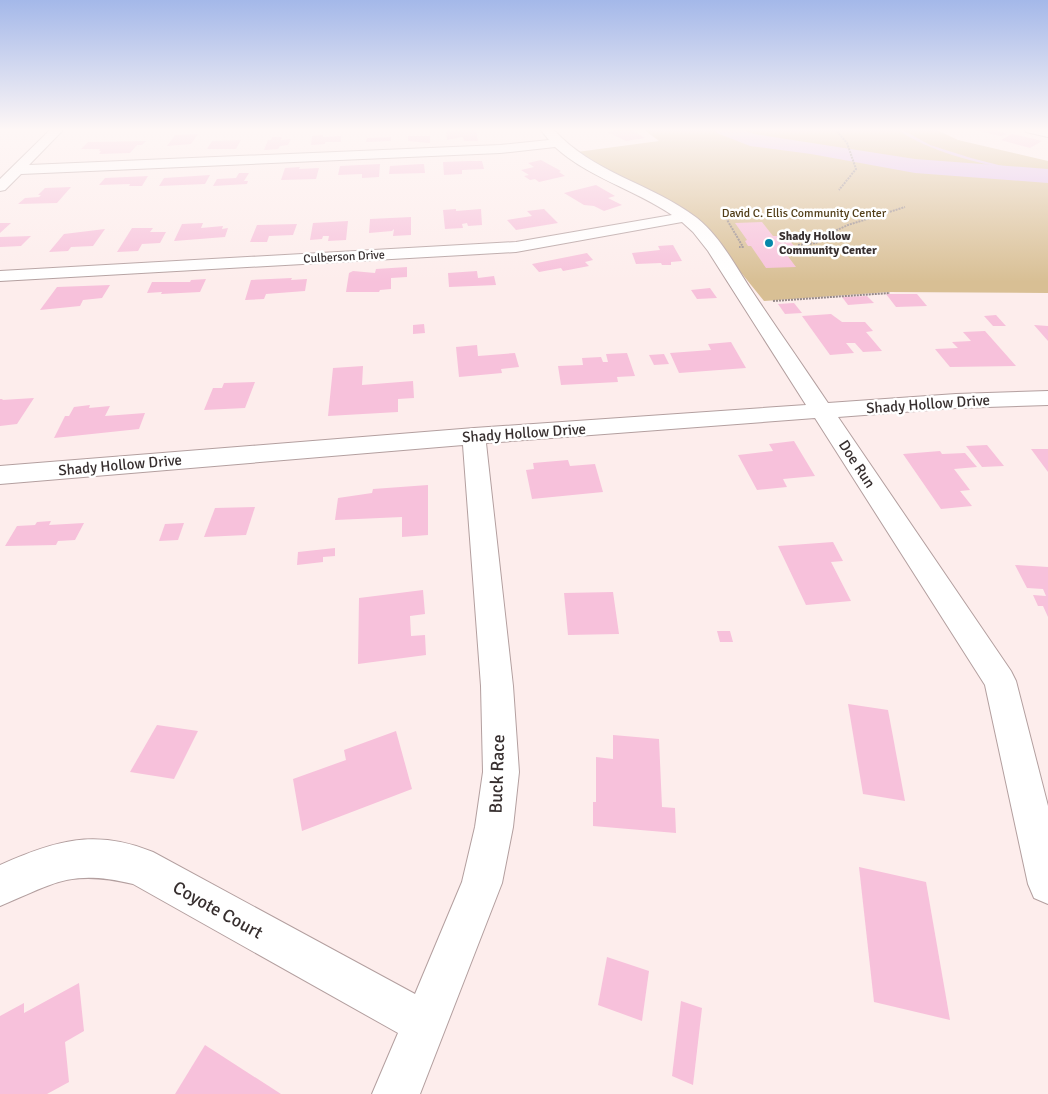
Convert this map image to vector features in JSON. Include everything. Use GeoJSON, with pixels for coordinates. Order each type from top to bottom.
{"type":"FeatureCollection","features":[{"type":"Feature","properties":{"kind":"street","name":"Doe Run"},"geometry":{"type":"LineString","coordinates":[[617,180],[658,200],[698,227],[750,302],[1000,681],[1048,884]]}},
{"type":"Feature","properties":{"kind":"street","name":"Culberson Drive"},"geometry":{"type":"LineString","coordinates":[[0,276],[516,247],[685,217]]}},
{"type":"Feature","properties":{"kind":"street","name":"Shady Hollow Drive"},"geometry":{"type":"LineString","coordinates":[[0,475],[474,436],[956,401],[1048,398]]}},
{"type":"Feature","properties":{"kind":"street","name":"Buck Race"},"geometry":{"type":"LineString","coordinates":[[396,1094],[482,883],[494,827],[501,772],[497,686],[474,436]]}},
{"type":"Feature","properties":{"kind":"street","name":"Coyote Court"},"geometry":{"type":"LineString","coordinates":[[0,886],[40,867],[73,858],[107,858],[139,866],[426,1024]]}},
{"type":"Feature","properties":{"kind":"path"},"geometry":{"type":"LineString","coordinates":[[839,190],[847,180]]}},
{"type":"Feature","properties":{"kind":"path"},"geometry":{"type":"LineString","coordinates":[[798,245],[816,243],[828,234],[848,225],[905,207]]}},
{"type":"Feature","properties":{"kind":"path"},"geometry":{"type":"LineString","coordinates":[[726,218],[743,247]]}},
{"type":"Feature","properties":{"kind":"path"},"geometry":{"type":"LineString","coordinates":[[750,302],[890,293]]}},
{"type":"Feature","properties":{"kind":"green space","name":"David C. Ellis Community Center"},"geometry":{"type":"Polygon","coordinates":[[[623,180],[1048,180],[1048,293],[889,292],[764,301],[709,233],[623,180]]]}},
{"type":"Feature","properties":{"kind":"building"},"geometry":{"type":"Polygon","coordinates":[[[103,180],[146,180],[142,186],[129,186],[130,184],[99,185],[103,180]]]}},
{"type":"Feature","properties":{"kind":"building"},"geometry":{"type":"Polygon","coordinates":[[[163,180],[207,180],[205,184],[159,186],[163,180]]]}},
{"type":"Feature","properties":{"kind":"building"},"geometry":{"type":"Polygon","coordinates":[[[216,180],[248,181],[247,184],[213,186],[216,180]]]}},
{"type":"Feature","properties":{"kind":"building"},"geometry":{"type":"Polygon","coordinates":[[[596,185],[615,196],[608,198],[622,205],[604,211],[594,206],[584,205],[564,193],[596,185]]]}},
{"type":"Feature","properties":{"kind":"building"},"geometry":{"type":"Polygon","coordinates":[[[71,187],[57,203],[18,204],[25,198],[39,197],[41,195],[38,195],[45,188],[71,187]]]}},
{"type":"Feature","properties":{"kind":"building"},"geometry":{"type":"Polygon","coordinates":[[[456,209],[456,211],[481,209],[482,225],[468,226],[467,223],[462,224],[463,228],[445,229],[443,210],[456,209]]]}},
{"type":"Feature","properties":{"kind":"building"},"geometry":{"type":"Polygon","coordinates":[[[544,209],[558,223],[516,230],[507,220],[532,216],[527,211],[544,209]]]}},
{"type":"Feature","properties":{"kind":"building"},"geometry":{"type":"Polygon","coordinates":[[[411,217],[411,235],[393,236],[394,229],[392,231],[369,233],[370,219],[411,217]]]}},
{"type":"Feature","properties":{"kind":"building"},"geometry":{"type":"Polygon","coordinates":[[[348,221],[346,240],[328,241],[329,236],[323,236],[322,239],[310,240],[313,223],[348,221]]]}},
{"type":"Feature","properties":{"kind":"building","name":"Shady Hollow Community Center"},"geometry":{"type":"Polygon","coordinates":[[[762,222],[773,236],[786,236],[797,250],[784,251],[796,267],[766,268],[751,246],[748,246],[745,241],[747,240],[735,223],[762,222]]]}},
{"type":"Feature","properties":{"kind":"building"},"geometry":{"type":"Polygon","coordinates":[[[0,223],[11,223],[0,233],[0,223]]]}},
{"type":"Feature","properties":{"kind":"building"},"geometry":{"type":"Polygon","coordinates":[[[203,223],[201,228],[223,226],[222,229],[228,228],[225,237],[174,241],[182,224],[203,223]]]}},
{"type":"Feature","properties":{"kind":"building"},"geometry":{"type":"Polygon","coordinates":[[[297,224],[293,235],[269,236],[267,242],[250,242],[257,225],[297,224]]]}},
{"type":"Feature","properties":{"kind":"building"},"geometry":{"type":"Polygon","coordinates":[[[132,228],[153,228],[150,232],[166,232],[160,243],[142,244],[138,251],[117,252],[132,228]]]}},
{"type":"Feature","properties":{"kind":"building"},"geometry":{"type":"Polygon","coordinates":[[[105,229],[93,246],[71,247],[68,251],[49,252],[64,234],[105,229]]]}},
{"type":"Feature","properties":{"kind":"building"},"geometry":{"type":"Polygon","coordinates":[[[31,236],[21,246],[0,247],[0,237],[31,236]]]}},
{"type":"Feature","properties":{"kind":"building"},"geometry":{"type":"Polygon","coordinates":[[[673,245],[682,261],[671,262],[671,265],[662,265],[661,263],[636,264],[632,253],[660,250],[658,246],[673,245]]]}},
{"type":"Feature","properties":{"kind":"building"},"geometry":{"type":"Polygon","coordinates":[[[587,253],[593,260],[585,262],[589,266],[563,271],[561,268],[539,272],[532,264],[587,253]]]}},
{"type":"Feature","properties":{"kind":"building"},"geometry":{"type":"Polygon","coordinates":[[[407,267],[407,277],[391,278],[391,289],[380,290],[379,292],[346,292],[349,273],[353,271],[375,273],[376,269],[407,267]]]}},
{"type":"Feature","properties":{"kind":"building"},"geometry":{"type":"Polygon","coordinates":[[[477,271],[478,278],[494,276],[496,285],[449,287],[448,273],[477,271]]]}},
{"type":"Feature","properties":{"kind":"building"},"geometry":{"type":"Polygon","coordinates":[[[292,278],[291,280],[307,279],[305,291],[266,294],[264,299],[245,300],[251,280],[292,278]]]}},
{"type":"Feature","properties":{"kind":"building"},"geometry":{"type":"Polygon","coordinates":[[[206,279],[200,292],[147,293],[152,282],[190,282],[191,280],[206,279]]]}},
{"type":"Feature","properties":{"kind":"building"},"geometry":{"type":"Polygon","coordinates":[[[110,285],[102,298],[83,300],[80,306],[40,310],[57,287],[110,285]]]}},
{"type":"Feature","properties":{"kind":"building"},"geometry":{"type":"Polygon","coordinates":[[[710,288],[717,298],[697,299],[691,290],[710,288]]]}},
{"type":"Feature","properties":{"kind":"building"},"geometry":{"type":"Polygon","coordinates":[[[886,294],[917,294],[927,306],[896,307],[886,294]]]}},
{"type":"Feature","properties":{"kind":"building"},"geometry":{"type":"Polygon","coordinates":[[[867,296],[874,303],[848,305],[842,297],[867,296]]]}},
{"type":"Feature","properties":{"kind":"building"},"geometry":{"type":"Polygon","coordinates":[[[794,303],[802,313],[785,314],[778,304],[794,303]]]}},
{"type":"Feature","properties":{"kind":"building"},"geometry":{"type":"Polygon","coordinates":[[[831,314],[842,322],[865,322],[873,331],[866,332],[882,351],[863,352],[855,343],[846,343],[854,353],[830,355],[802,316],[831,314]]]}},
{"type":"Feature","properties":{"kind":"building"},"geometry":{"type":"Polygon","coordinates":[[[996,315],[1006,326],[993,326],[984,316],[996,315]]]}},
{"type":"Feature","properties":{"kind":"building"},"geometry":{"type":"Polygon","coordinates":[[[424,324],[425,333],[413,334],[413,325],[424,324]]]}},
{"type":"Feature","properties":{"kind":"building"},"geometry":{"type":"Polygon","coordinates":[[[1034,325],[1048,326],[1048,341],[1034,325]]]}},
{"type":"Feature","properties":{"kind":"building"},"geometry":{"type":"Polygon","coordinates":[[[985,331],[1016,366],[950,367],[935,349],[958,348],[952,342],[971,341],[963,332],[985,331]]]}},
{"type":"Feature","properties":{"kind":"building"},"geometry":{"type":"Polygon","coordinates":[[[731,342],[746,368],[679,373],[670,353],[711,350],[708,344],[731,342]]]}},
{"type":"Feature","properties":{"kind":"building"},"geometry":{"type":"Polygon","coordinates":[[[477,345],[478,356],[515,353],[519,367],[501,369],[502,373],[459,377],[456,347],[477,345]]]}},
{"type":"Feature","properties":{"kind":"building"},"geometry":{"type":"Polygon","coordinates":[[[627,353],[635,376],[617,377],[618,382],[561,385],[558,366],[583,365],[582,358],[601,357],[603,362],[608,362],[606,354],[627,353]]]}},
{"type":"Feature","properties":{"kind":"building"},"geometry":{"type":"Polygon","coordinates":[[[664,354],[669,364],[654,365],[649,355],[664,354]]]}},
{"type":"Feature","properties":{"kind":"building"},"geometry":{"type":"Polygon","coordinates":[[[363,366],[362,385],[413,381],[414,398],[398,399],[398,412],[328,416],[333,368],[363,366]]]}},
{"type":"Feature","properties":{"kind":"building"},"geometry":{"type":"Polygon","coordinates":[[[255,382],[245,408],[204,410],[213,388],[222,388],[224,383],[255,382]]]}},
{"type":"Feature","properties":{"kind":"building"},"geometry":{"type":"Polygon","coordinates":[[[34,398],[17,424],[0,426],[0,399],[34,398]]]}},
{"type":"Feature","properties":{"kind":"building"},"geometry":{"type":"Polygon","coordinates":[[[90,405],[89,408],[110,406],[105,416],[145,413],[139,429],[54,438],[65,416],[69,416],[74,407],[90,405]]]}},
{"type":"Feature","properties":{"kind":"building"},"geometry":{"type":"Polygon","coordinates":[[[794,441],[815,476],[783,479],[787,487],[757,490],[738,455],[773,451],[769,444],[794,441]]]}},
{"type":"Feature","properties":{"kind":"building"},"geometry":{"type":"Polygon","coordinates":[[[987,445],[1004,466],[982,467],[966,446],[987,445]]]}},
{"type":"Feature","properties":{"kind":"building"},"geometry":{"type":"Polygon","coordinates":[[[1031,449],[1048,449],[1048,472],[1031,449]]]}},
{"type":"Feature","properties":{"kind":"building"},"geometry":{"type":"Polygon","coordinates":[[[940,451],[942,454],[965,453],[977,467],[954,469],[970,490],[960,491],[972,506],[941,509],[903,454],[940,451]]]}},
{"type":"Feature","properties":{"kind":"building"},"geometry":{"type":"Polygon","coordinates":[[[568,460],[570,466],[595,464],[603,492],[532,499],[526,470],[534,469],[533,463],[568,460]]]}},
{"type":"Feature","properties":{"kind":"building"},"geometry":{"type":"Polygon","coordinates":[[[428,485],[428,535],[402,537],[402,517],[335,520],[338,498],[372,493],[373,489],[428,485]]]}},
{"type":"Feature","properties":{"kind":"building"},"geometry":{"type":"Polygon","coordinates":[[[255,507],[246,535],[204,537],[215,508],[255,507]]]}},
{"type":"Feature","properties":{"kind":"building"},"geometry":{"type":"Polygon","coordinates":[[[51,521],[49,525],[84,523],[75,540],[58,541],[56,545],[5,546],[17,526],[35,525],[37,522],[51,521]]]}},
{"type":"Feature","properties":{"kind":"building"},"geometry":{"type":"Polygon","coordinates":[[[184,523],[178,540],[159,541],[165,524],[184,523]]]}},
{"type":"Feature","properties":{"kind":"building"},"geometry":{"type":"Polygon","coordinates":[[[833,542],[843,561],[831,562],[851,601],[806,605],[778,546],[833,542]]]}},
{"type":"Feature","properties":{"kind":"building"},"geometry":{"type":"Polygon","coordinates":[[[335,548],[335,556],[323,557],[323,562],[297,565],[298,552],[335,548]]]}},
{"type":"Feature","properties":{"kind":"building"},"geometry":{"type":"Polygon","coordinates":[[[1015,565],[1048,567],[1048,617],[1043,606],[1038,606],[1033,595],[1046,596],[1043,589],[1027,588],[1015,565]]]}},
{"type":"Feature","properties":{"kind":"building"},"geometry":{"type":"Polygon","coordinates":[[[423,590],[425,614],[410,616],[411,636],[425,635],[426,655],[358,664],[359,598],[423,590]]]}},
{"type":"Feature","properties":{"kind":"building"},"geometry":{"type":"Polygon","coordinates":[[[613,592],[619,634],[568,635],[564,593],[613,592]]]}},
{"type":"Feature","properties":{"kind":"building"},"geometry":{"type":"Polygon","coordinates":[[[717,631],[730,631],[733,642],[720,642],[717,631]]]}},
{"type":"Feature","properties":{"kind":"building"},"geometry":{"type":"Polygon","coordinates":[[[848,704],[888,710],[905,801],[863,794],[848,704]]]}},
{"type":"Feature","properties":{"kind":"building"},"geometry":{"type":"Polygon","coordinates":[[[157,725],[198,731],[174,779],[130,772],[157,725]]]}},
{"type":"Feature","properties":{"kind":"building"},"geometry":{"type":"Polygon","coordinates":[[[396,731],[412,789],[302,831],[293,779],[346,760],[344,750],[396,731]]]}},
{"type":"Feature","properties":{"kind":"building"},"geometry":{"type":"Polygon","coordinates":[[[613,735],[659,739],[662,807],[675,808],[676,833],[593,826],[593,802],[596,802],[596,757],[613,759],[613,735]]]}},
{"type":"Feature","properties":{"kind":"building"},"geometry":{"type":"Polygon","coordinates":[[[859,867],[926,882],[950,1020],[874,1002],[859,867]]]}},
{"type":"Feature","properties":{"kind":"building"},"geometry":{"type":"Polygon","coordinates":[[[607,957],[649,971],[642,1021],[598,1005],[607,957]]]}},
{"type":"Feature","properties":{"kind":"building"},"geometry":{"type":"Polygon","coordinates":[[[79,983],[84,1031],[65,1042],[69,1082],[47,1094],[0,1094],[0,1016],[24,1003],[24,1013],[79,983]]]}},
{"type":"Feature","properties":{"kind":"building"},"geometry":{"type":"Polygon","coordinates":[[[681,1001],[702,1008],[693,1085],[672,1076],[681,1001]]]}},
{"type":"Feature","properties":{"kind":"building"},"geometry":{"type":"Polygon","coordinates":[[[205,1045],[281,1094],[175,1094],[205,1045]]]}},
{"type":"Feature","properties":{"kind":"place","name":"Shady Hollow Community Center"},"geometry":{"type":"Point","coordinates":[769,243]}}]}
